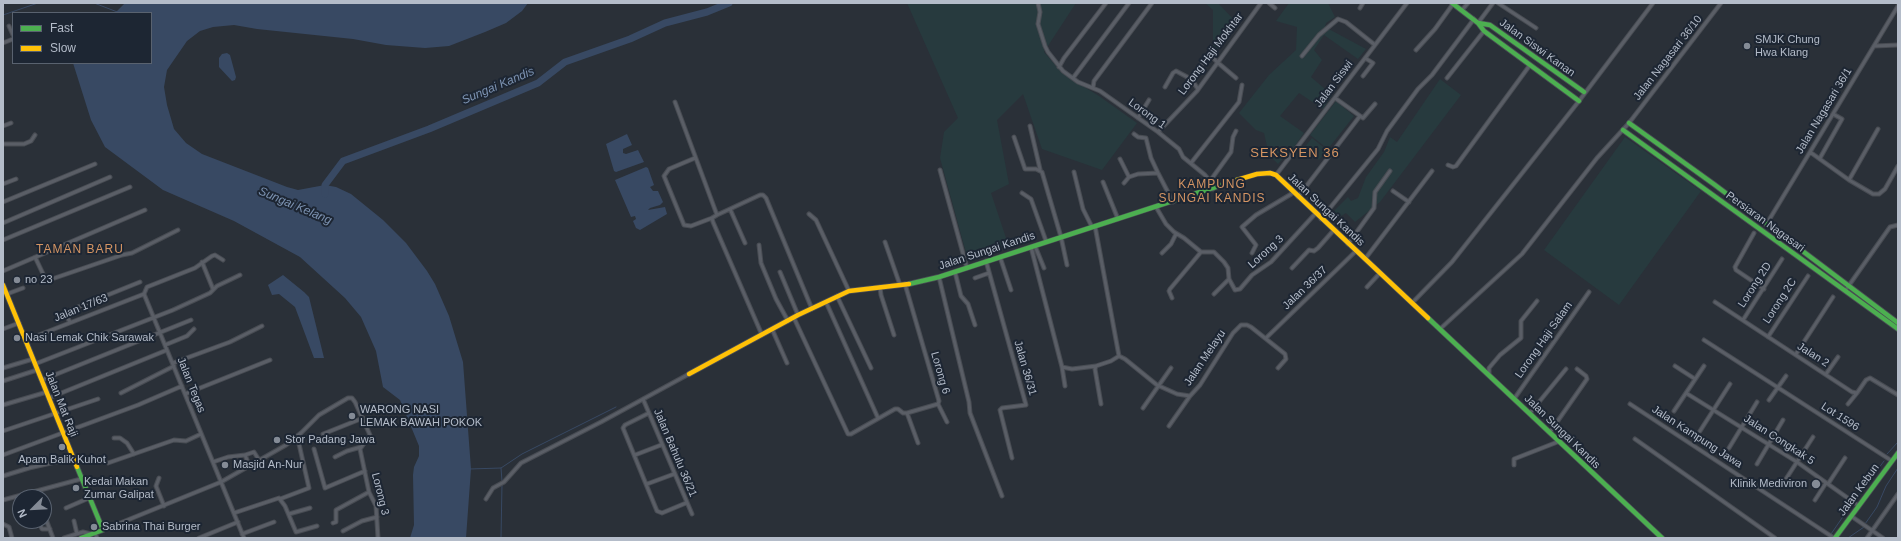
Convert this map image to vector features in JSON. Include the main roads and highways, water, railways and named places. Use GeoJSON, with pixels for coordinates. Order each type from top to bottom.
{"type":"FeatureCollection","features":[{"type":"Feature","properties":{"kind":"water","name":"Sungai Kelang"},"geometry":{"type":"Polygon","coordinates":[[[125,3],[528,3],[522,11],[506,23],[449,46],[425,48],[386,45],[353,39],[257,29],[234,25],[213,27],[200,31],[187,41],[167,70],[164,87],[167,105],[174,129],[186,143],[202,154],[287,187],[298,190],[325,185],[336,187],[351,194],[383,220],[406,243],[427,271],[435,284],[449,316],[463,362],[471,469],[466,538],[410,538],[414,525],[413,475],[414,467],[419,456],[419,446],[400,400],[383,387],[376,351],[361,317],[345,298],[300,257],[234,221],[163,190],[105,147],[91,120],[73,64],[152,64],[152,12],[116,12],[125,3]]]}},
{"type":"Feature","properties":{"kind":"water"},"geometry":{"type":"Polygon","coordinates":[[[227,53],[230,55],[236,77],[235,80],[232,81],[219,67],[219,58],[222,54],[227,53]]]}},
{"type":"Feature","properties":{"kind":"water"},"geometry":{"type":"Polygon","coordinates":[[[627,134],[632,145],[623,149],[623,153],[626,154],[638,150],[644,162],[616,172],[614,171],[606,144],[627,134]]]}},
{"type":"Feature","properties":{"kind":"water"},"geometry":{"type":"Polygon","coordinates":[[[646,167],[648,168],[654,185],[650,187],[653,191],[658,191],[663,202],[660,205],[648,210],[665,207],[667,214],[640,230],[636,228],[633,221],[636,219],[635,216],[631,217],[615,180],[646,167]]]}},
{"type":"Feature","properties":{"kind":"water"},"geometry":{"type":"Polygon","coordinates":[[[283,275],[309,297],[324,358],[314,358],[295,307],[279,294],[272,295],[268,285],[283,275]]]}},
{"type":"Feature","properties":{"kind":"waterway"},"geometry":{"type":"LineString","coordinates":[[3,15],[38,3]]}},
{"type":"Feature","properties":{"kind":"waterway"},"geometry":{"type":"LineString","coordinates":[[94,3],[117,12]]}},
{"type":"Feature","properties":{"kind":"waterway","name":"Sungai Kandis"},"geometry":{"type":"LineString","coordinates":[[325,194],[325,185],[343,161],[429,129],[538,83],[565,62],[630,39],[665,23],[707,12],[729,3]]}},
{"type":"Feature","properties":{"kind":"waterway"},"geometry":{"type":"LineString","coordinates":[[470,469],[501,468],[522,454],[616,407]]}},
{"type":"Feature","properties":{"kind":"waterway"},"geometry":{"type":"LineString","coordinates":[[1887,454],[1898,442]]}},
{"type":"Feature","properties":{"kind":"waterway"},"geometry":{"type":"LineString","coordinates":[[1857,498],[1884,461]]}},
{"type":"Feature","properties":{"kind":"waterway"},"geometry":{"type":"LineString","coordinates":[[501,468],[502,481]]}},
{"type":"Feature","properties":{"kind":"waterway"},"geometry":{"type":"LineString","coordinates":[[1865,524],[1877,507],[1886,486],[1898,468]]}},
{"type":"Feature","properties":{"kind":"waterway"},"geometry":{"type":"LineString","coordinates":[[501,538],[502,484]]}},
{"type":"Feature","properties":{"kind":"waterway"},"geometry":{"type":"LineString","coordinates":[[1831,534],[1851,505]]}},
{"type":"Feature","properties":{"kind":"waterway"},"geometry":{"type":"LineString","coordinates":[[1848,538],[1864,527]]}},
{"type":"Feature","properties":{"kind":"place","name":"SMJK Chung Hwa Klang"},"geometry":{"type":"Point","coordinates":[1747,46]}},
{"type":"Feature","properties":{"kind":"place","name":"no 23"},"geometry":{"type":"Point","coordinates":[17,280]}},
{"type":"Feature","properties":{"kind":"place","name":"Nasi Lemak Chik Sarawak"},"geometry":{"type":"Point","coordinates":[17,338]}},
{"type":"Feature","properties":{"kind":"place","name":"WARONG NASI LEMAK BAWAH POKOK"},"geometry":{"type":"Point","coordinates":[352,416]}},
{"type":"Feature","properties":{"kind":"place","name":"Stor Padang Jawa"},"geometry":{"type":"Point","coordinates":[277,440]}},
{"type":"Feature","properties":{"kind":"place","name":"Apam Balik Kuhot"},"geometry":{"type":"Point","coordinates":[62,447]}},
{"type":"Feature","properties":{"kind":"place","name":"Masjid An-Nur"},"geometry":{"type":"Point","coordinates":[225,465]}},
{"type":"Feature","properties":{"kind":"place","name":"Klinik Mediviron"},"geometry":{"type":"Point","coordinates":[1816,484]}},
{"type":"Feature","properties":{"kind":"place","name":"Kedai Makan Zumar Galipat"},"geometry":{"type":"Point","coordinates":[76,488]}},
{"type":"Feature","properties":{"kind":"place","name":"Sabrina Thai Burger"},"geometry":{"type":"Point","coordinates":[94,527]}},
{"type":"Feature","properties":{"kind":"district","name":"SEKSYEN 36"},"geometry":{"type":"Point","coordinates":[1295,153]}},
{"type":"Feature","properties":{"kind":"district","name":"KAMPUNG SUNGAI KANDIS"},"geometry":{"type":"Point","coordinates":[1212,192]}},
{"type":"Feature","properties":{"kind":"district","name":"TAMAN BARU"},"geometry":{"type":"Point","coordinates":[80,250]}}]}
